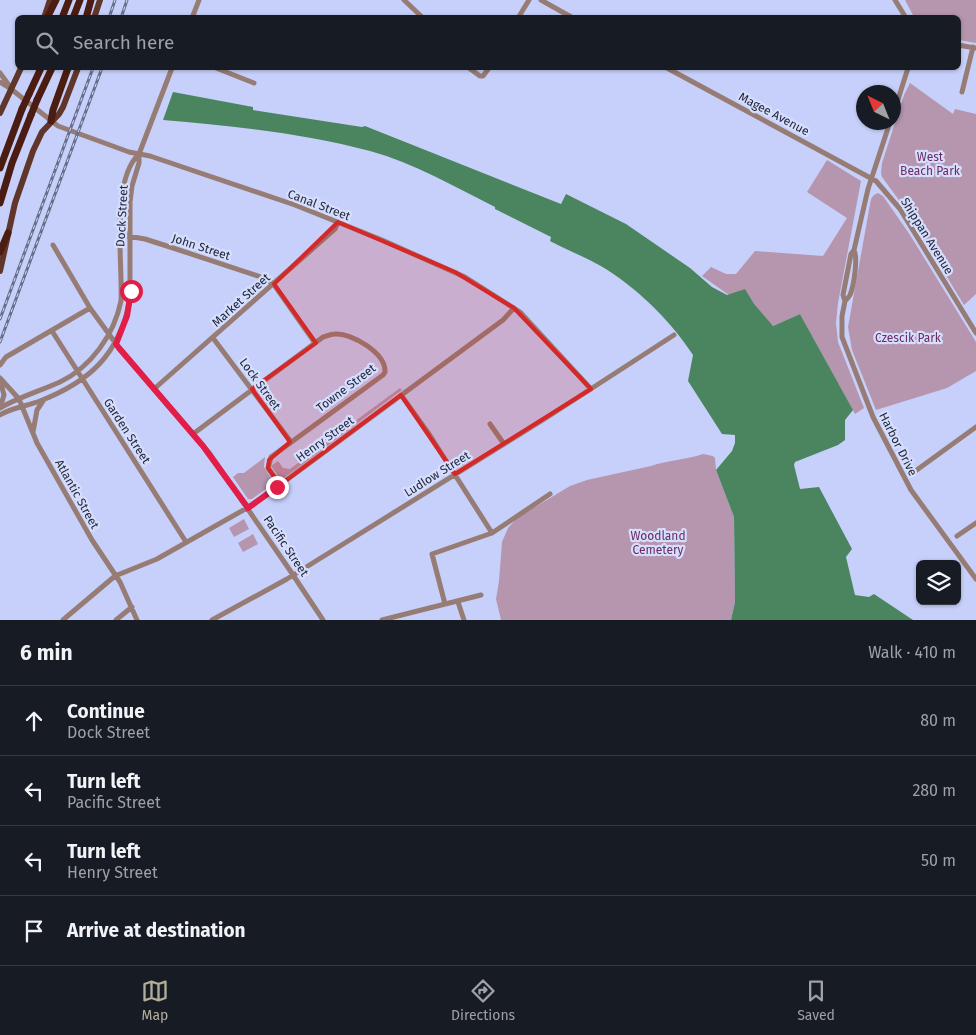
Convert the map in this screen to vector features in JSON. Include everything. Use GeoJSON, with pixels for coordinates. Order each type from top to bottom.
{"type":"FeatureCollection","features":[{"type":"Feature","properties":{"kind":"highway"},"geometry":{"type":"LineString","coordinates":[[48,15],[56,0]]}},
{"type":"Feature","properties":{"kind":"highway"},"geometry":{"type":"LineString","coordinates":[[63,15],[69,0]]}},
{"type":"Feature","properties":{"kind":"highway"},"geometry":{"type":"LineString","coordinates":[[74,15],[80,0]]}},
{"type":"Feature","properties":{"kind":"highway"},"geometry":{"type":"LineString","coordinates":[[87,15],[91,0]]}},
{"type":"Feature","properties":{"kind":"highway"},"geometry":{"type":"LineString","coordinates":[[0,168],[22,109],[40,70]]}},
{"type":"Feature","properties":{"kind":"highway"},"geometry":{"type":"LineString","coordinates":[[0,203],[12,163],[51,70]]}},
{"type":"Feature","properties":{"kind":"highway"},"geometry":{"type":"LineString","coordinates":[[51,121],[67,70]]}},
{"type":"Feature","properties":{"kind":"highway"},"geometry":{"type":"LineString","coordinates":[[0,252],[8,233]]}},
{"type":"Feature","properties":{"kind":"main road"},"geometry":{"type":"LineString","coordinates":[[47,15],[50,0]]}},
{"type":"Feature","properties":{"kind":"main road"},"geometry":{"type":"LineString","coordinates":[[95,15],[100,0]]}},
{"type":"Feature","properties":{"kind":"main road"},"geometry":{"type":"LineString","coordinates":[[0,113],[20,70]]}},
{"type":"Feature","properties":{"kind":"main road"},"geometry":{"type":"LineString","coordinates":[[0,271],[17,196],[36,144],[42,132],[64,107],[77,70]]}},
{"type":"Feature","properties":{"kind":"street"},"geometry":{"type":"LineString","coordinates":[[193,15],[199,0]]}},
{"type":"Feature","properties":{"kind":"street"},"geometry":{"type":"LineString","coordinates":[[404,0],[419,15]]}},
{"type":"Feature","properties":{"kind":"street"},"geometry":{"type":"LineString","coordinates":[[520,15],[529,0]]}},
{"type":"Feature","properties":{"kind":"street"},"geometry":{"type":"LineString","coordinates":[[540,0],[568,15]]}},
{"type":"Feature","properties":{"kind":"street"},"geometry":{"type":"LineString","coordinates":[[895,0],[904,15]]}},
{"type":"Feature","properties":{"kind":"street"},"geometry":{"type":"LineString","coordinates":[[961,46],[975,48],[962,92]]}},
{"type":"Feature","properties":{"kind":"street"},"geometry":{"type":"LineString","coordinates":[[139,154],[171,70]]}},
{"type":"Feature","properties":{"kind":"street"},"geometry":{"type":"LineString","coordinates":[[221,70],[254,83]]}},
{"type":"Feature","properties":{"kind":"street"},"geometry":{"type":"LineString","coordinates":[[472,70],[483,76],[487,70]]}},
{"type":"Feature","properties":{"kind":"street","name":"Magee Avenue"},"geometry":{"type":"LineString","coordinates":[[671,70],[871,178]]}},
{"type":"Feature","properties":{"kind":"street"},"geometry":{"type":"LineString","coordinates":[[901,90],[907,70]]}},
{"type":"Feature","properties":{"kind":"street"},"geometry":{"type":"LineString","coordinates":[[0,73],[11,89]]}},
{"type":"Feature","properties":{"kind":"street"},"geometry":{"type":"LineString","coordinates":[[0,82],[11,89]]}},
{"type":"Feature","properties":{"kind":"street","name":"Canal Street"},"geometry":{"type":"LineString","coordinates":[[11,89],[51,121],[75,132],[290,203],[455,272],[514,308],[528,320],[591,389]]}},
{"type":"Feature","properties":{"kind":"street"},"geometry":{"type":"LineString","coordinates":[[871,178],[887,130]]}},
{"type":"Feature","properties":{"kind":"street","name":"Dock Street"},"geometry":{"type":"LineString","coordinates":[[0,408],[77,372],[98,350],[109,334],[121,301],[123,187],[131,163],[139,154]]}},
{"type":"Feature","properties":{"kind":"street","name":"Dock Street"},"geometry":{"type":"LineString","coordinates":[[0,415],[46,399],[82,380],[98,366],[116,344],[125,322],[130,300],[130,195],[139,163],[139,154]]}},
{"type":"Feature","properties":{"kind":"street","name":"Harbor Drive"},"geometry":{"type":"LineString","coordinates":[[871,178],[847,272],[843,295],[845,301],[842,337],[873,417],[909,487],[976,579]]}},
{"type":"Feature","properties":{"kind":"street","name":"Shippan Avenue"},"geometry":{"type":"LineString","coordinates":[[871,178],[880,185],[900,210],[976,333]]}},
{"type":"Feature","properties":{"kind":"street","name":"Market Street"},"geometry":{"type":"LineString","coordinates":[[154,389],[335,229],[338,222]]}},
{"type":"Feature","properties":{"kind":"street","name":"John Street"},"geometry":{"type":"LineString","coordinates":[[121,236],[145,239],[264,278],[274,284]]}},
{"type":"Feature","properties":{"kind":"street","name":"Pacific Street"},"geometry":{"type":"LineString","coordinates":[[52,244],[90,308],[116,344],[218,466],[323,620]]}},
{"type":"Feature","properties":{"kind":"street"},"geometry":{"type":"LineString","coordinates":[[274,284],[316,343]]}},
{"type":"Feature","properties":{"kind":"street"},"geometry":{"type":"LineString","coordinates":[[0,365],[6,357],[90,308]]}},
{"type":"Feature","properties":{"kind":"street","name":"Henry Street"},"geometry":{"type":"LineString","coordinates":[[63,620],[115,576],[157,559],[248,508],[503,320],[514,308]]}},
{"type":"Feature","properties":{"kind":"street","name":"Garden Street"},"geometry":{"type":"LineString","coordinates":[[52,331],[186,542]]}},
{"type":"Feature","properties":{"kind":"street","name":"Towne Street"},"geometry":{"type":"LineString","coordinates":[[193,434],[316,343],[333,334],[344,335],[366,344],[374,350],[384,363],[385,372],[273,455],[269,460],[268,468],[280,484]]}},
{"type":"Feature","properties":{"kind":"street","name":"Ludlow Street"},"geometry":{"type":"LineString","coordinates":[[212,620],[293,575],[504,444],[674,335]]}},
{"type":"Feature","properties":{"kind":"street","name":"Lock Street"},"geometry":{"type":"LineString","coordinates":[[213,338],[290,442]]}},
{"type":"Feature","properties":{"kind":"street"},"geometry":{"type":"LineString","coordinates":[[0,379],[4,395],[0,408]]}},
{"type":"Feature","properties":{"kind":"street","name":"Atlantic Street"},"geometry":{"type":"LineString","coordinates":[[0,379],[19,399],[33,433],[79,518],[115,576],[137,620]]}},
{"type":"Feature","properties":{"kind":"street"},"geometry":{"type":"LineString","coordinates":[[401,395],[430,434],[492,533]]}},
{"type":"Feature","properties":{"kind":"street"},"geometry":{"type":"LineString","coordinates":[[33,433],[37,410],[46,399]]}},
{"type":"Feature","properties":{"kind":"street"},"geometry":{"type":"LineString","coordinates":[[490,424],[504,444]]}},
{"type":"Feature","properties":{"kind":"street"},"geometry":{"type":"LineString","coordinates":[[914,472],[976,427]]}},
{"type":"Feature","properties":{"kind":"street"},"geometry":{"type":"LineString","coordinates":[[445,604],[432,554],[492,533],[550,494]]}},
{"type":"Feature","properties":{"kind":"street"},"geometry":{"type":"LineString","coordinates":[[957,536],[976,523]]}},
{"type":"Feature","properties":{"kind":"street"},"geometry":{"type":"LineString","coordinates":[[382,620],[481,596]]}},
{"type":"Feature","properties":{"kind":"street"},"geometry":{"type":"LineString","coordinates":[[458,602],[464,620]]}},
{"type":"Feature","properties":{"kind":"street"},"geometry":{"type":"LineString","coordinates":[[116,620],[132,607]]}},
{"type":"Feature","properties":{"kind":"street"},"geometry":{"type":"LineString","coordinates":[[226,613],[230,620]]}},
{"type":"Feature","properties":{"kind":"highlighted area"},"geometry":{"type":"Polygon","coordinates":[[[338,222],[455,272],[514,308],[591,389],[455,474],[401,395],[280,485],[268,468],[269,460],[290,442],[252,389],[316,343],[274,284],[338,222]]]}},
{"type":"Feature","properties":{"kind":"green space"},"geometry":{"type":"Polygon","coordinates":[[[905,0],[976,0],[976,43],[961,40],[961,15],[913,15],[905,0]]]}},
{"type":"Feature","properties":{"kind":"green space","name":"West Beach Park"},"geometry":{"type":"Polygon","coordinates":[[[910,83],[953,114],[955,109],[976,114],[976,294],[964,305],[907,211],[882,177],[882,163],[893,130],[901,130],[901,104],[910,83]]]}},
{"type":"Feature","properties":{"kind":"green space","name":"Czescik Park"},"geometry":{"type":"Polygon","coordinates":[[[827,160],[861,181],[836,323],[838,342],[864,408],[855,414],[800,314],[773,326],[702,276],[711,267],[726,274],[736,274],[755,251],[823,256],[847,218],[807,192],[827,160]]]}},
{"type":"Feature","properties":{"kind":"green space","name":"Czescik Park"},"geometry":{"type":"Polygon","coordinates":[[[878,193],[883,196],[910,235],[976,342],[976,371],[947,388],[876,410],[852,350],[848,327],[871,199],[878,193]]]}},
{"type":"Feature","properties":{"kind":"green space"},"geometry":{"type":"Polygon","coordinates":[[[400,388],[402,390],[284,478],[279,477],[271,466],[278,461],[283,468],[290,469],[400,388]]]}},
{"type":"Feature","properties":{"kind":"green space","name":"Woodland Cemetery"},"geometry":{"type":"Polygon","coordinates":[[[703,454],[715,458],[716,470],[734,517],[735,602],[731,620],[501,620],[496,599],[502,542],[508,528],[517,518],[570,486],[587,480],[703,454]]]}},
{"type":"Feature","properties":{"kind":"green space"},"geometry":{"type":"Polygon","coordinates":[[[265,457],[264,467],[274,483],[252,499],[248,499],[233,477],[238,473],[244,473],[265,457]]]}},
{"type":"Feature","properties":{"kind":"green space"},"geometry":{"type":"Polygon","coordinates":[[[244,519],[249,529],[234,537],[229,528],[244,519]]]}},
{"type":"Feature","properties":{"kind":"green space"},"geometry":{"type":"Polygon","coordinates":[[[253,534],[258,544],[243,552],[238,543],[253,534]]]}},
{"type":"Feature","properties":{"kind":"shaded area"},"geometry":{"type":"Polygon","coordinates":[[[173,92],[253,107],[253,110],[365,126],[561,204],[566,194],[626,224],[690,268],[712,287],[727,295],[745,289],[754,304],[773,326],[800,314],[853,410],[845,420],[845,440],[838,445],[795,462],[794,465],[800,489],[819,487],[852,549],[846,557],[855,595],[869,597],[874,594],[913,620],[731,620],[735,602],[734,517],[716,470],[732,451],[735,435],[722,434],[688,381],[693,355],[685,343],[657,310],[612,273],[550,241],[551,237],[495,209],[495,207],[434,176],[386,156],[319,139],[242,128],[163,120],[173,92]]]}},
{"type":"Feature","properties":{"kind":"railway"},"geometry":{"type":"LineString","coordinates":[[110,15],[115,0]]}},
{"type":"Feature","properties":{"kind":"railway"},"geometry":{"type":"LineString","coordinates":[[122,15],[127,0]]}},
{"type":"Feature","properties":{"kind":"railway"},"geometry":{"type":"LineString","coordinates":[[0,319],[92,70]]}},
{"type":"Feature","properties":{"kind":"railway"},"geometry":{"type":"LineString","coordinates":[[0,342],[101,70]]}},
{"type":"Feature","properties":{"kind":"route"},"geometry":{"type":"LineString","coordinates":[[131,291],[127,316],[116,344],[203,446],[248,508],[277,487]]}}]}
